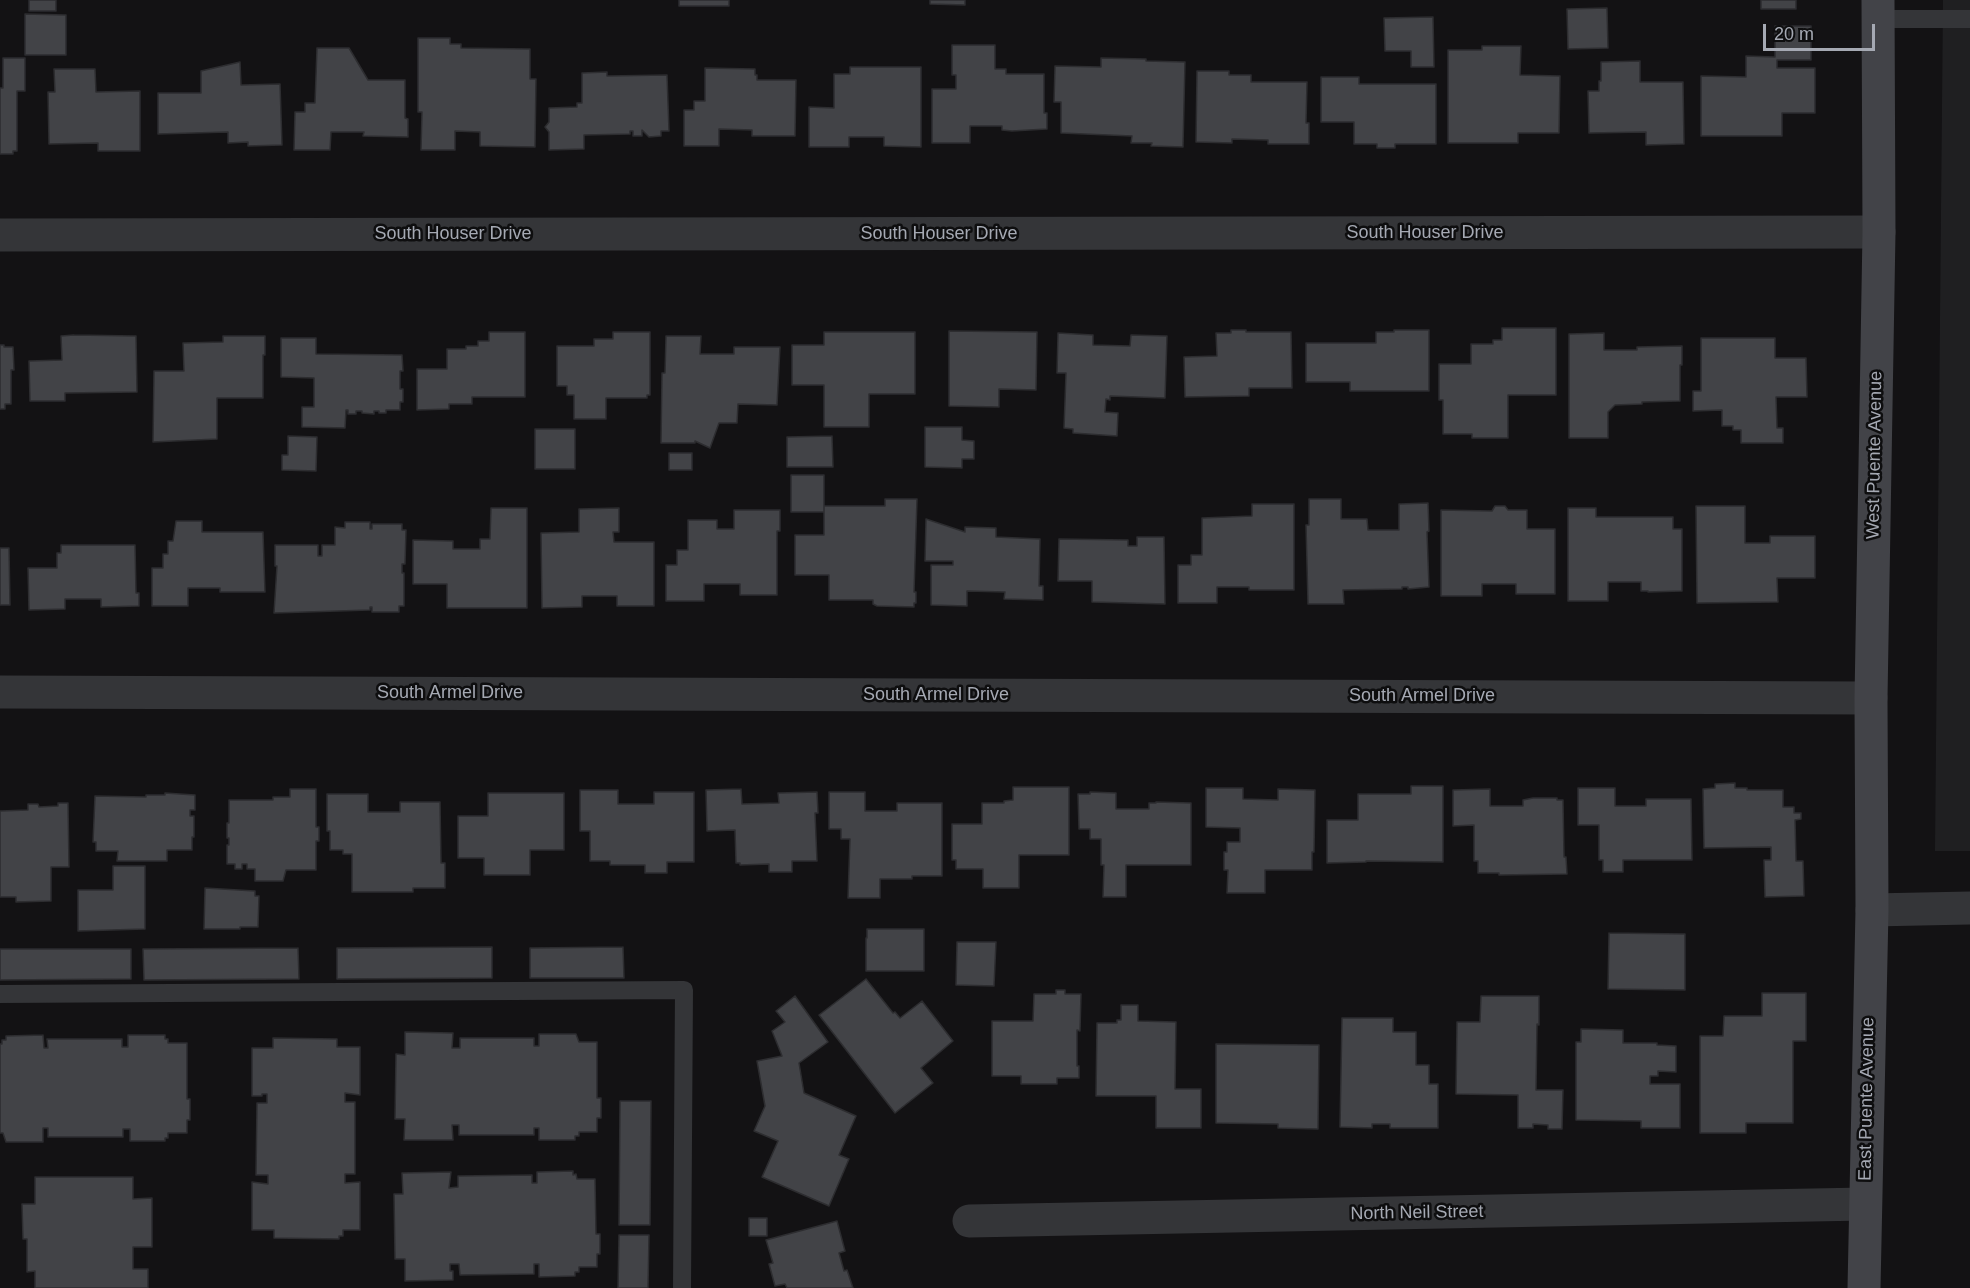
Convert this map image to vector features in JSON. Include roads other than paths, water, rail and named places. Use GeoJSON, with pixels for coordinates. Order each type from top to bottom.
{"type":"FeatureCollection","features":[{"type":"Feature","properties":{"kind":"street","name":"West Puente Avenue"},"geometry":{"type":"LineString","coordinates":[[1872,910],[1871,698],[1879,232],[1878,10]]}},
{"type":"Feature","properties":{"kind":"street","name":"South Houser Drive"},"geometry":{"type":"LineString","coordinates":[[0,235],[1879,232]]}},
{"type":"Feature","properties":{"kind":"street","name":"South Armel Drive"},"geometry":{"type":"LineString","coordinates":[[0,692],[1871,698]]}},
{"type":"Feature","properties":{"kind":"street"},"geometry":{"type":"LineString","coordinates":[[1872,910],[1970,908]]}},
{"type":"Feature","properties":{"kind":"street","name":"East Puente Avenue"},"geometry":{"type":"LineString","coordinates":[[1864,1288],[1872,910]]}},
{"type":"Feature","properties":{"kind":"street","name":"North Neil Street"},"geometry":{"type":"LineString","coordinates":[[969,1221],[1865,1204]]}},
{"type":"Feature","properties":{"kind":"lane"},"geometry":{"type":"LineString","coordinates":[[1878,10],[1970,19]]}},
{"type":"Feature","properties":{"kind":"lane"},"geometry":{"type":"LineString","coordinates":[[0,994],[684,990],[682,1288]]}}]}
